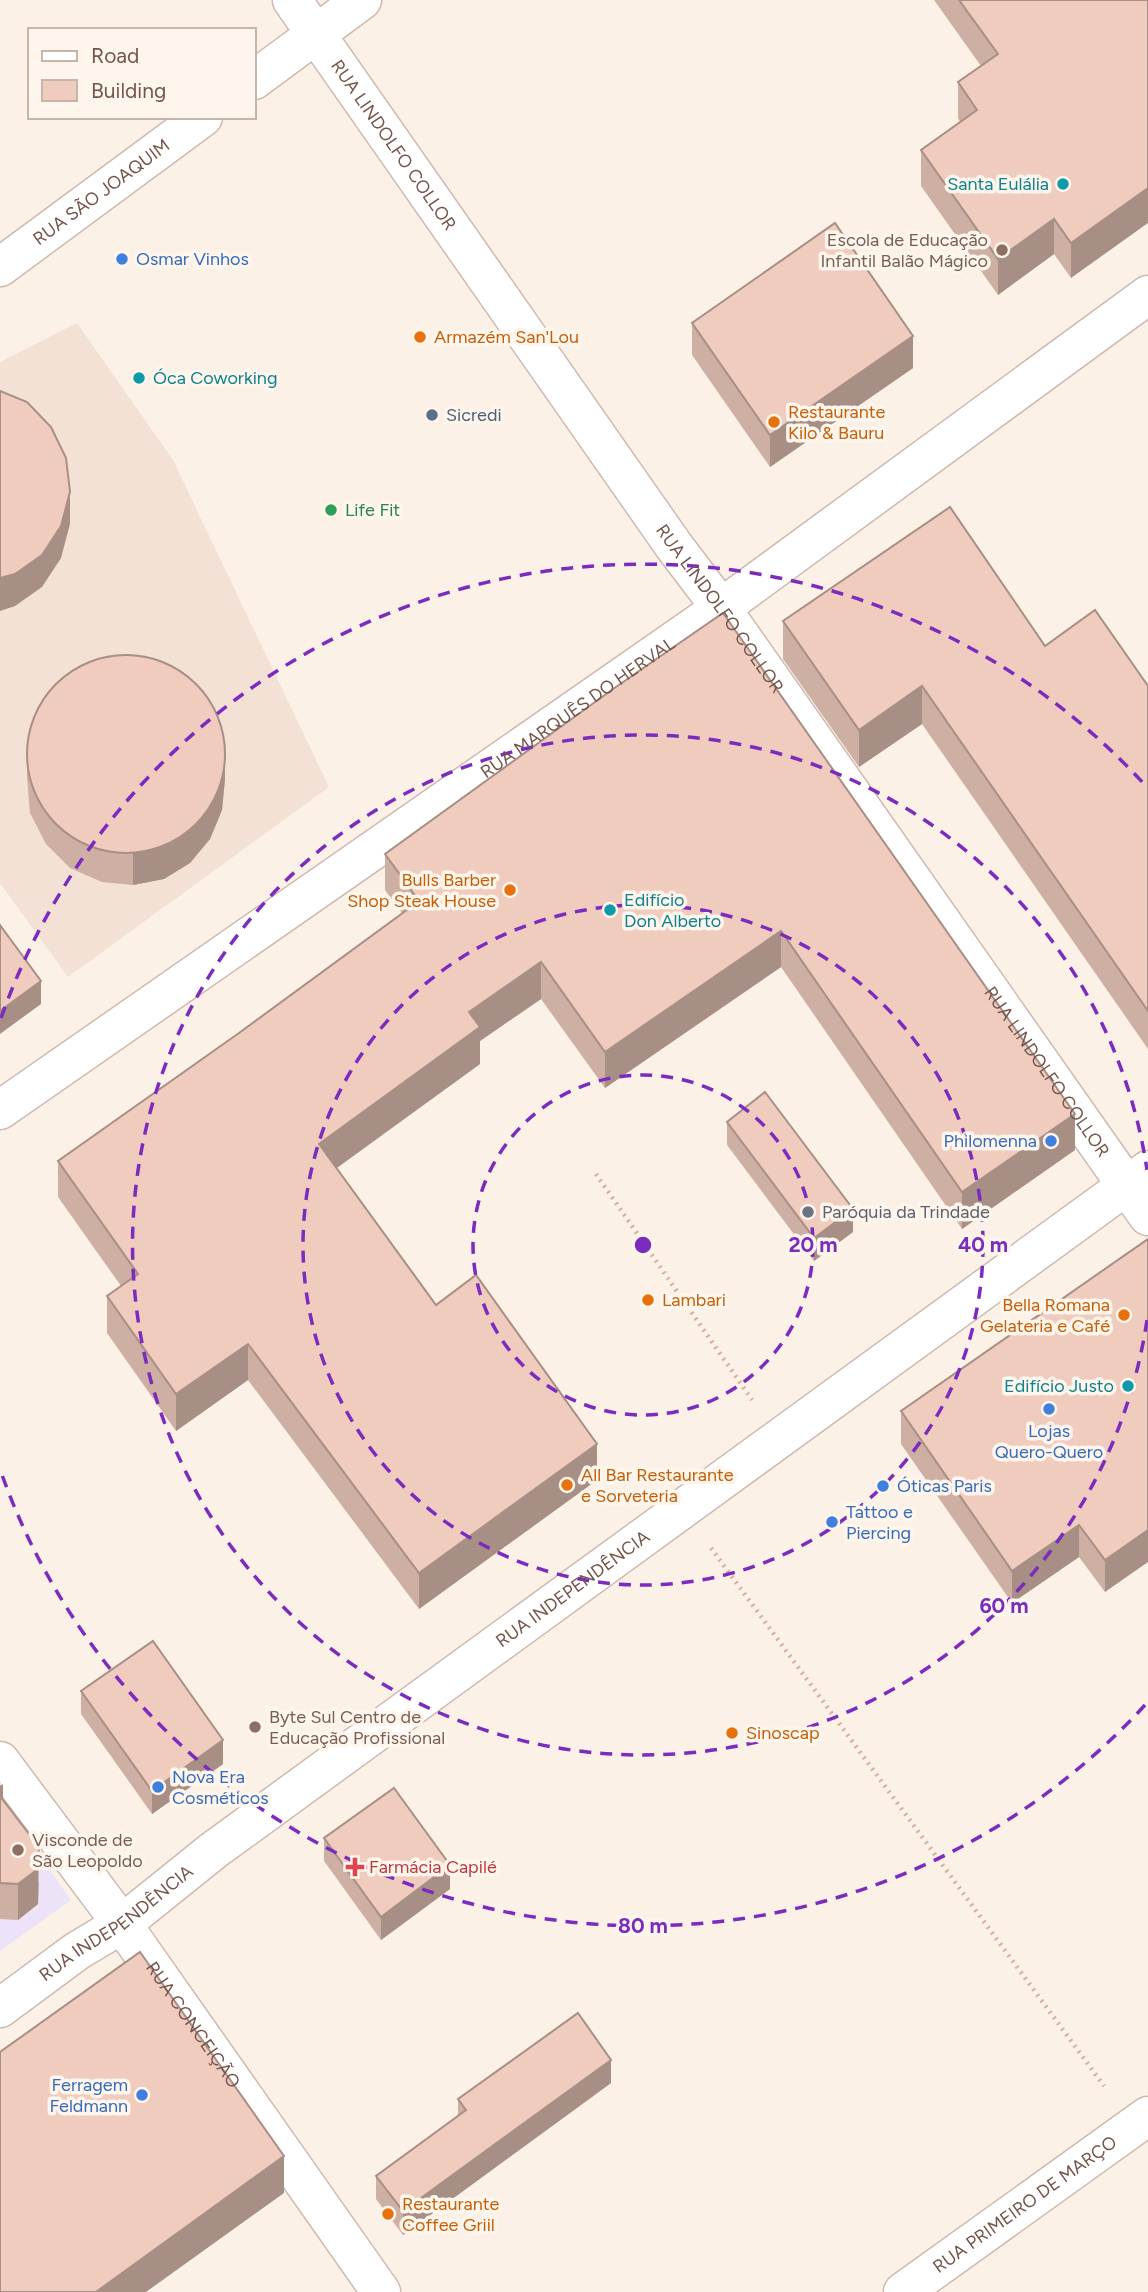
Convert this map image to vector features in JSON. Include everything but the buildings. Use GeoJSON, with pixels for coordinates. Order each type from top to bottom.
{"type":"FeatureCollection","features":[{"type":"Feature","properties":{"kind":"street","name":"RUA LINDOLFO COLLOR"},"geometry":{"type":"LineString","coordinates":[[292,0],[666,535],[1137,1177],[1148,1216]]}},
{"type":"Feature","properties":{"kind":"street"},"geometry":{"type":"LineString","coordinates":[[256,79],[362,0]]}},
{"type":"Feature","properties":{"kind":"street","name":"RUA SÃO JOAQUIM"},"geometry":{"type":"LineString","coordinates":[[0,267],[200,119]]}},
{"type":"Feature","properties":{"kind":"street","name":"RUA MARQUÊS DO HERVAL"},"geometry":{"type":"LineString","coordinates":[[0,1110],[721,608],[1148,295]]}},
{"type":"Feature","properties":{"kind":"street","name":"RUA INDEPENDÊNCIA"},"geometry":{"type":"LineString","coordinates":[[0,2008],[77,1951],[122,1924],[214,1850],[1137,1177]]}},
{"type":"Feature","properties":{"kind":"street","name":"RUA CONCEIÇÃO"},"geometry":{"type":"LineString","coordinates":[[0,1761],[122,1924],[382,2292]]}},
{"type":"Feature","properties":{"kind":"street","name":"RUA PRIMEIRO DE MARÇO"},"geometry":{"type":"LineString","coordinates":[[903,2292],[1141,2121]]}},
{"type":"Feature","properties":{"kind":"path"},"geometry":{"type":"LineString","coordinates":[[596,1174],[778,1438]]}},
{"type":"Feature","properties":{"kind":"path"},"geometry":{"type":"LineString","coordinates":[[681,1508],[1141,2121]]}},
{"type":"Feature","properties":{"kind":"shaded area"},"geometry":{"type":"Polygon","coordinates":[[[77,323],[173,460],[329,787],[68,977],[0,883],[0,362],[77,323]]]}},
{"type":"Feature","properties":{"kind":"shaded area","name":"Visconde de São Leopoldo"},"geometry":{"type":"Polygon","coordinates":[[[0,1800],[71,1900],[0,1951],[0,1800]]]}},
{"type":"Feature","properties":{"kind":"place","name":"Santa Eulália"},"geometry":{"type":"Point","coordinates":[1063,184]}},
{"type":"Feature","properties":{"kind":"place","name":"Escola de Educação Infantil Balão Mágico"},"geometry":{"type":"Point","coordinates":[1002,250]}},
{"type":"Feature","properties":{"kind":"place","name":"Osmar Vinhos"},"geometry":{"type":"Point","coordinates":[122,259]}},
{"type":"Feature","properties":{"kind":"place","name":"Armazém San'Lou"},"geometry":{"type":"Point","coordinates":[420,337]}},
{"type":"Feature","properties":{"kind":"place","name":"Óca Coworking"},"geometry":{"type":"Point","coordinates":[139,378]}},
{"type":"Feature","properties":{"kind":"place","name":"Sicredi"},"geometry":{"type":"Point","coordinates":[432,415]}},
{"type":"Feature","properties":{"kind":"place","name":"Restaurante Kilo & Bauru"},"geometry":{"type":"Point","coordinates":[774,422]}},
{"type":"Feature","properties":{"kind":"place","name":"Life Fit"},"geometry":{"type":"Point","coordinates":[331,510]}},
{"type":"Feature","properties":{"kind":"place","name":"Bulls Barber Shop Steak House"},"geometry":{"type":"Point","coordinates":[510,890]}},
{"type":"Feature","properties":{"kind":"place","name":"Edifício Don Alberto"},"geometry":{"type":"Point","coordinates":[610,910]}},
{"type":"Feature","properties":{"kind":"place","name":"Philomenna"},"geometry":{"type":"Point","coordinates":[1051,1141]}},
{"type":"Feature","properties":{"kind":"place","name":"Paróquia da Trindade"},"geometry":{"type":"Point","coordinates":[808,1212]}},
{"type":"Feature","properties":{"kind":"place","name":"Lambari"},"geometry":{"type":"Point","coordinates":[648,1300]}},
{"type":"Feature","properties":{"kind":"place","name":"Bella Romana Gelateria e Café"},"geometry":{"type":"Point","coordinates":[1124,1315]}},
{"type":"Feature","properties":{"kind":"place","name":"Edifício Justo"},"geometry":{"type":"Point","coordinates":[1128,1386]}},
{"type":"Feature","properties":{"kind":"place","name":"Lojas Quero-Quero"},"geometry":{"type":"Point","coordinates":[1049,1409]}},
{"type":"Feature","properties":{"kind":"place","name":"All Bar Restaurante e Sorveteria"},"geometry":{"type":"Point","coordinates":[567,1485]}},
{"type":"Feature","properties":{"kind":"place","name":"Óticas Paris"},"geometry":{"type":"Point","coordinates":[883,1486]}},
{"type":"Feature","properties":{"kind":"place","name":"Tattoo e Piercing"},"geometry":{"type":"Point","coordinates":[832,1522]}},
{"type":"Feature","properties":{"kind":"place","name":"Byte Sul Centro de Educação Profissional"},"geometry":{"type":"Point","coordinates":[255,1727]}},
{"type":"Feature","properties":{"kind":"place","name":"Sinoscap"},"geometry":{"type":"Point","coordinates":[732,1733]}},
{"type":"Feature","properties":{"kind":"place","name":"Nova Era Cosméticos"},"geometry":{"type":"Point","coordinates":[158,1787]}},
{"type":"Feature","properties":{"kind":"place","name":"Visconde de São Leopoldo"},"geometry":{"type":"Point","coordinates":[18,1850]}},
{"type":"Feature","properties":{"kind":"place","name":"Farmácia Capilé"},"geometry":{"type":"Point","coordinates":[355,1867]}},
{"type":"Feature","properties":{"kind":"place","name":"Ferragem Feldmann"},"geometry":{"type":"Point","coordinates":[142,2095]}},
{"type":"Feature","properties":{"kind":"place","name":"Restaurante Coffee Griil"},"geometry":{"type":"Point","coordinates":[388,2214]}}]}
